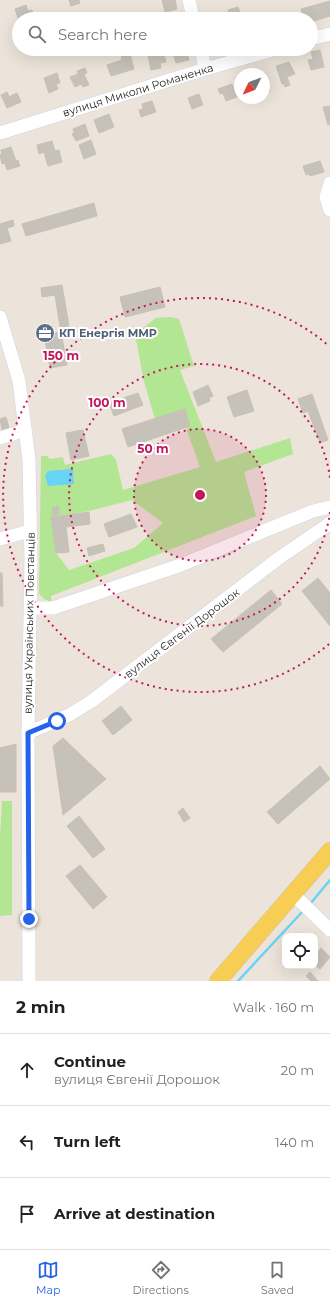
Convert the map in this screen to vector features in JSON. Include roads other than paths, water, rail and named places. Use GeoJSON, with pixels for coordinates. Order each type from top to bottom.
{"type":"FeatureCollection","features":[{"type":"Feature","properties":{"kind":"main road"},"geometry":{"type":"LineString","coordinates":[[225,979],[293,894],[330,851]]}},
{"type":"Feature","properties":{"kind":"street"},"geometry":{"type":"LineString","coordinates":[[189,0],[192,12]]}},
{"type":"Feature","properties":{"kind":"street"},"geometry":{"type":"LineString","coordinates":[[318,37],[330,34]]}},
{"type":"Feature","properties":{"kind":"street"},"geometry":{"type":"LineString","coordinates":[[202,56],[205,69]]}},
{"type":"Feature","properties":{"kind":"street","name":"вулиця Миколи Романенка"},"geometry":{"type":"LineString","coordinates":[[0,133],[251,56]]}},
{"type":"Feature","properties":{"kind":"street"},"geometry":{"type":"LineString","coordinates":[[330,183],[326,197],[330,210]]}},
{"type":"Feature","properties":{"kind":"street","name":"вулиця Українських Повстанців"},"geometry":{"type":"LineString","coordinates":[[0,317],[19,381],[29,460],[31,608],[28,733],[29,981]]}},
{"type":"Feature","properties":{"kind":"street"},"geometry":{"type":"LineString","coordinates":[[0,438],[25,430]]}},
{"type":"Feature","properties":{"kind":"street"},"geometry":{"type":"LineString","coordinates":[[31,608],[53,608],[181,565],[313,511],[330,507]]}},
{"type":"Feature","properties":{"kind":"street","name":"вулиця Євгенії Дорошок"},"geometry":{"type":"LineString","coordinates":[[28,733],[69,715],[97,697],[279,558],[330,523]]}},
{"type":"Feature","properties":{"kind":"street"},"geometry":{"type":"LineString","coordinates":[[0,539],[30,531]]}},
{"type":"Feature","properties":{"kind":"street"},"geometry":{"type":"LineString","coordinates":[[293,894],[330,930]]}},
{"type":"Feature","properties":{"kind":"water"},"geometry":{"type":"Polygon","coordinates":[[[73,469],[74,484],[48,486],[45,476],[48,471],[73,469]]]}},
{"type":"Feature","properties":{"kind":"waterway"},"geometry":{"type":"LineString","coordinates":[[310,904],[330,880]]}},
{"type":"Feature","properties":{"kind":"waterway"},"geometry":{"type":"LineString","coordinates":[[238,981],[304,910]]}},
{"type":"Feature","properties":{"kind":"place","name":"КП Енергія ММР"},"geometry":{"type":"Point","coordinates":[45,333]}}]}
